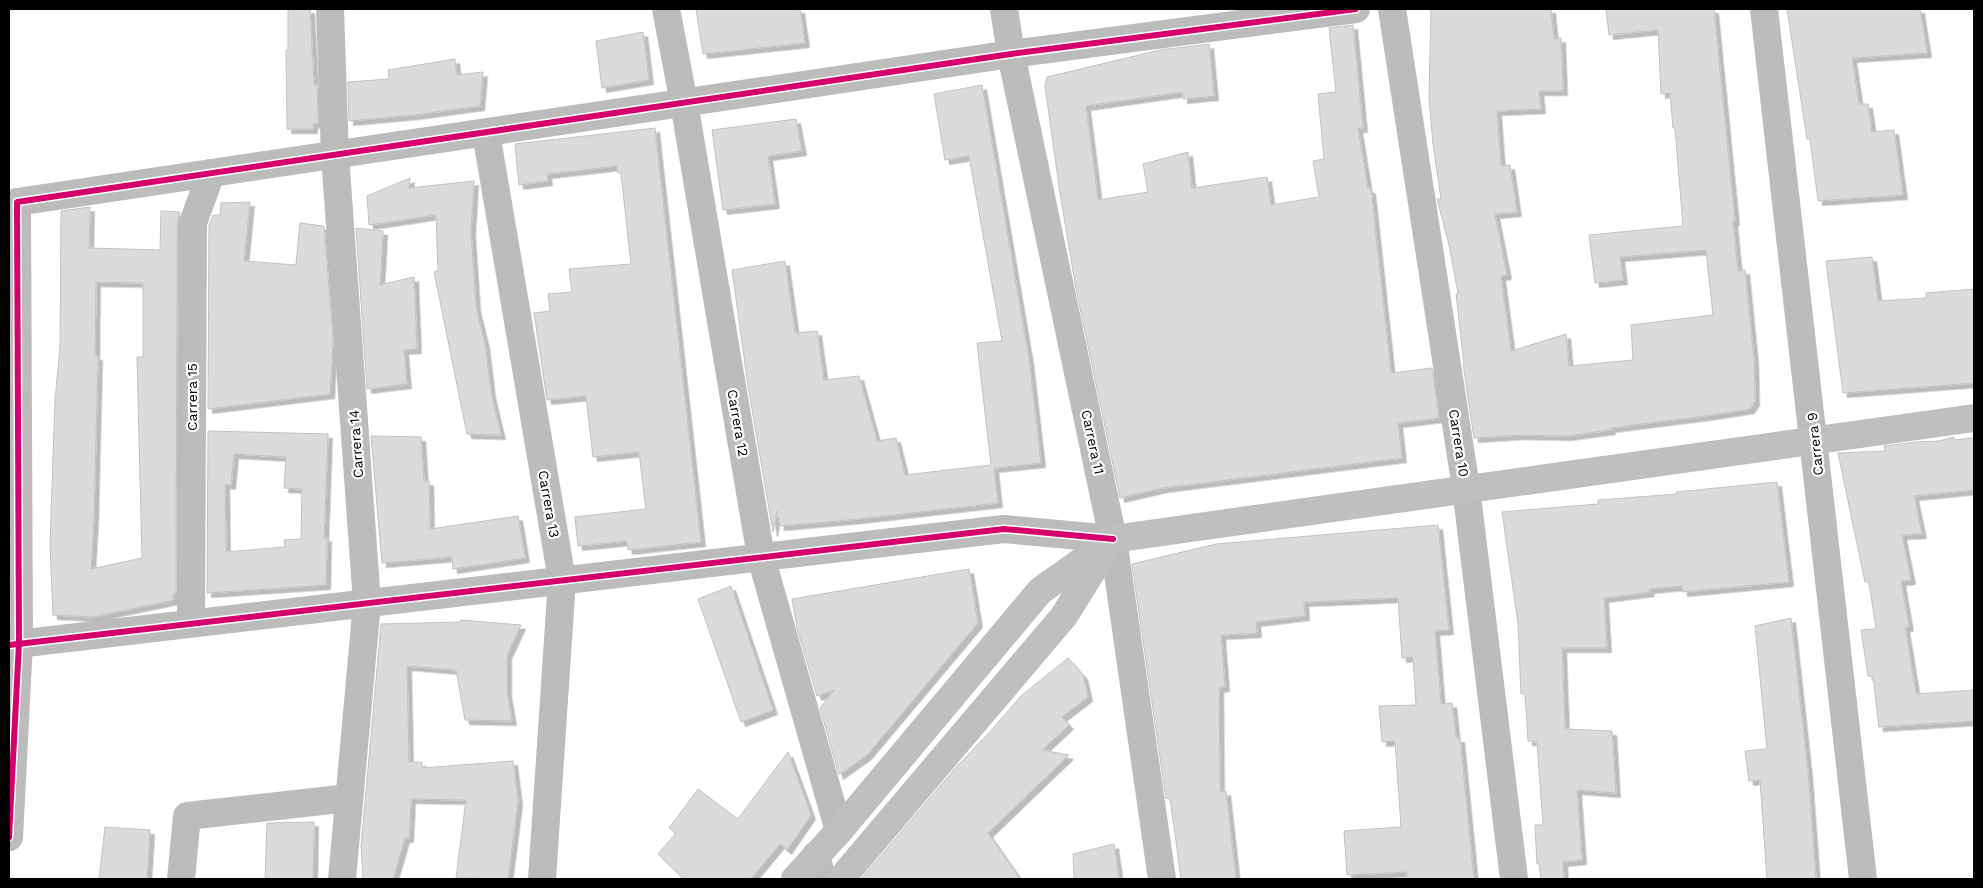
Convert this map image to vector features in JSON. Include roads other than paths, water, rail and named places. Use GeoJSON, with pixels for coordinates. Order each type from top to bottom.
{"type":"FeatureCollection","features":[{"type":"Feature","properties":{"kind":"main road"},"geometry":{"type":"LineString","coordinates":[[796,879],[819,867],[839,831],[1040,591],[1113,539],[1974,418]]}},
{"type":"Feature","properties":{"kind":"main road"},"geometry":{"type":"LineString","coordinates":[[841,879],[1064,616],[1113,539]]}},
{"type":"Feature","properties":{"kind":"street","name":"Carrera 14"},"geometry":{"type":"LineString","coordinates":[[330,9],[335,155],[367,603],[342,879]]}},
{"type":"Feature","properties":{"kind":"street","name":"Carrera 12"},"geometry":{"type":"LineString","coordinates":[[666,9],[684,103],[761,557],[839,831]]}},
{"type":"Feature","properties":{"kind":"street","name":"Carrera 11"},"geometry":{"type":"LineString","coordinates":[[1004,9],[1011,54],[1113,539],[1162,879]]}},
{"type":"Feature","properties":{"kind":"street"},"geometry":{"type":"LineString","coordinates":[[9,836],[14,644],[17,202],[1011,54],[1356,9]]}},
{"type":"Feature","properties":{"kind":"street","name":"Carrera 10"},"geometry":{"type":"LineString","coordinates":[[1392,9],[1466,488],[1514,879]]}},
{"type":"Feature","properties":{"kind":"street","name":"Carrera 9"},"geometry":{"type":"LineString","coordinates":[[1764,9],[1863,879]]}},
{"type":"Feature","properties":{"kind":"street","name":"Carrera 13"},"geometry":{"type":"LineString","coordinates":[[486,133],[562,580],[542,879]]}},
{"type":"Feature","properties":{"kind":"street","name":"Carrera 15"},"geometry":{"type":"LineString","coordinates":[[191,623],[193,223],[211,173]]}},
{"type":"Feature","properties":{"kind":"street"},"geometry":{"type":"LineString","coordinates":[[14,644],[1004,529],[1113,539]]}},
{"type":"Feature","properties":{"kind":"street"},"geometry":{"type":"LineString","coordinates":[[181,879],[187,816],[349,798]]}}]}
